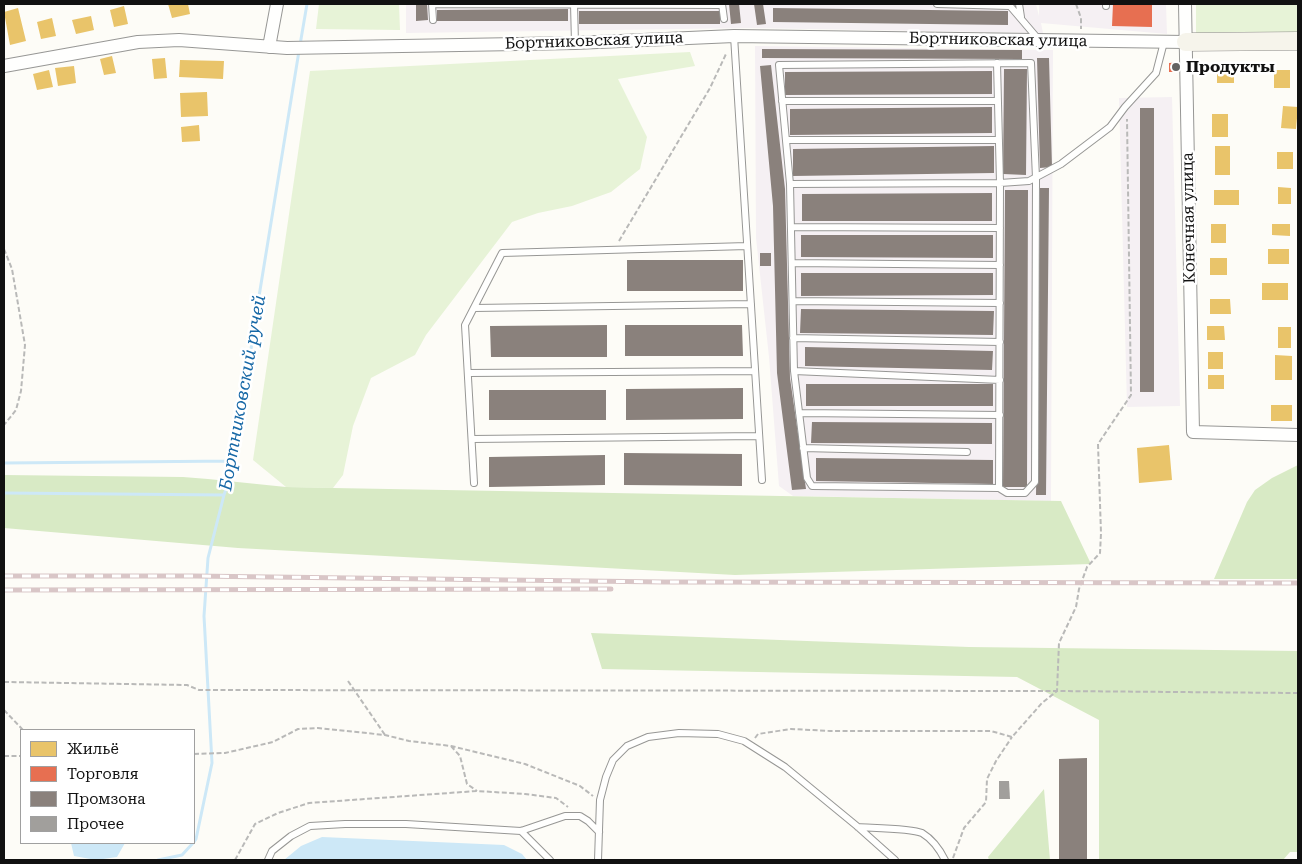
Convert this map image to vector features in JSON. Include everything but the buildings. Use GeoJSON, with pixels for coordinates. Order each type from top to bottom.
{"type":"FeatureCollection","features":[{"type":"Feature","properties":{"kind":"street"},"geometry":{"type":"LineString","coordinates":[[269,47],[278,4]]}},
{"type":"Feature","properties":{"kind":"street","name":"Конечная улица"},"geometry":{"type":"LineString","coordinates":[[1186,4],[1192,432],[1298,435]]}},
{"type":"Feature","properties":{"kind":"street","name":"Бортниковская улица"},"geometry":{"type":"LineString","coordinates":[[4,66],[138,42],[178,40],[287,48],[575,43],[734,36],[1186,42]]}},
{"type":"Feature","properties":{"kind":"street"},"geometry":{"type":"LineString","coordinates":[[1186,42],[1298,41]]}},
{"type":"Feature","properties":{"kind":"lane"},"geometry":{"type":"LineString","coordinates":[[433,20],[432,4],[722,4],[724,19]]}},
{"type":"Feature","properties":{"kind":"lane"},"geometry":{"type":"LineString","coordinates":[[574,4],[575,43]]}},
{"type":"Feature","properties":{"kind":"lane"},"geometry":{"type":"LineString","coordinates":[[937,4],[1010,6],[1040,41]]}},
{"type":"Feature","properties":{"kind":"lane"},"geometry":{"type":"LineString","coordinates":[[1019,4],[1021,18]]}},
{"type":"Feature","properties":{"kind":"lane"},"geometry":{"type":"LineString","coordinates":[[734,36],[762,480]]}},
{"type":"Feature","properties":{"kind":"lane"},"geometry":{"type":"LineString","coordinates":[[790,184],[1000,183],[1029,181],[1061,164],[1110,127],[1125,107],[1156,73],[1164,42]]}},
{"type":"Feature","properties":{"kind":"lane"},"geometry":{"type":"LineString","coordinates":[[997,63],[1000,183],[999,488]]}},
{"type":"Feature","properties":{"kind":"lane"},"geometry":{"type":"LineString","coordinates":[[1031,63],[1036,178],[1035,482],[1025,493],[1006,493],[999,488],[812,486],[807,478],[794,371],[790,184],[782,101],[779,65],[1031,63]]}},
{"type":"Feature","properties":{"kind":"lane"},"geometry":{"type":"LineString","coordinates":[[782,101],[998,101]]}},
{"type":"Feature","properties":{"kind":"lane"},"geometry":{"type":"LineString","coordinates":[[786,140],[999,140]]}},
{"type":"Feature","properties":{"kind":"lane"},"geometry":{"type":"LineString","coordinates":[[791,227],[1000,228]]}},
{"type":"Feature","properties":{"kind":"lane"},"geometry":{"type":"LineString","coordinates":[[474,483],[465,325],[502,253],[747,246]]}},
{"type":"Feature","properties":{"kind":"lane"},"geometry":{"type":"LineString","coordinates":[[792,263],[1000,265]]}},
{"type":"Feature","properties":{"kind":"lane"},"geometry":{"type":"LineString","coordinates":[[792,301],[1000,303]]}},
{"type":"Feature","properties":{"kind":"lane"},"geometry":{"type":"LineString","coordinates":[[474,308],[751,304]]}},
{"type":"Feature","properties":{"kind":"lane"},"geometry":{"type":"LineString","coordinates":[[793,338],[1000,342]]}},
{"type":"Feature","properties":{"kind":"lane"},"geometry":{"type":"LineString","coordinates":[[468,372],[755,371]]}},
{"type":"Feature","properties":{"kind":"lane"},"geometry":{"type":"LineString","coordinates":[[794,371],[1000,380]]}},
{"type":"Feature","properties":{"kind":"lane"},"geometry":{"type":"LineString","coordinates":[[799,413],[1000,415]]}},
{"type":"Feature","properties":{"kind":"lane"},"geometry":{"type":"LineString","coordinates":[[472,439],[759,436]]}},
{"type":"Feature","properties":{"kind":"lane"},"geometry":{"type":"LineString","coordinates":[[803,448],[967,452]]}},
{"type":"Feature","properties":{"kind":"lane"},"geometry":{"type":"LineString","coordinates":[[598,860],[600,800],[613,760],[627,746],[648,737],[679,732],[718,734],[744,741],[751,745],[784,767],[858,827],[895,860]]}},
{"type":"Feature","properties":{"kind":"lane"},"geometry":{"type":"LineString","coordinates":[[268,860],[272,851],[291,836],[310,826],[406,824],[521,831],[565,816],[580,816],[599,832]]}},
{"type":"Feature","properties":{"kind":"lane"},"geometry":{"type":"LineString","coordinates":[[858,827],[920,832],[932,840],[945,860]]}},
{"type":"Feature","properties":{"kind":"lane"},"geometry":{"type":"LineString","coordinates":[[521,831],[550,860]]}},
{"type":"Feature","properties":{"kind":"path"},"geometry":{"type":"LineString","coordinates":[[1076,4],[1081,18],[1081,41]]}},
{"type":"Feature","properties":{"kind":"path"},"geometry":{"type":"LineString","coordinates":[[614,249],[710,88],[734,36]]}},
{"type":"Feature","properties":{"kind":"path"},"geometry":{"type":"LineString","coordinates":[[952,860],[964,828],[986,802],[987,779],[996,760],[1012,737],[1042,703],[1057,691],[1059,643],[1076,607],[1079,589],[1087,567],[1100,552],[1098,444],[1131,395],[1127,125],[1125,107]]}},
{"type":"Feature","properties":{"kind":"path"},"geometry":{"type":"LineString","coordinates":[[4,249],[12,269],[25,345],[21,391],[16,410],[4,425]]}},
{"type":"Feature","properties":{"kind":"path"},"geometry":{"type":"LineString","coordinates":[[348,681],[386,735]]}},
{"type":"Feature","properties":{"kind":"path"},"geometry":{"type":"LineString","coordinates":[[4,682],[186,685],[199,690],[1298,693]]}},
{"type":"Feature","properties":{"kind":"path"},"geometry":{"type":"LineString","coordinates":[[4,710],[22,729]]}},
{"type":"Feature","properties":{"kind":"path"},"geometry":{"type":"LineString","coordinates":[[195,754],[225,753],[273,742],[298,729],[318,728],[386,735],[409,741],[451,746],[525,764],[580,786],[600,800]]}},
{"type":"Feature","properties":{"kind":"path"},"geometry":{"type":"LineString","coordinates":[[751,745],[758,734],[791,729],[830,731],[991,731],[1012,737]]}},
{"type":"Feature","properties":{"kind":"path"},"geometry":{"type":"LineString","coordinates":[[451,746],[460,756],[467,784],[477,791]]}},
{"type":"Feature","properties":{"kind":"path"},"geometry":{"type":"LineString","coordinates":[[4,756],[20,756]]}},
{"type":"Feature","properties":{"kind":"path"},"geometry":{"type":"LineString","coordinates":[[235,860],[255,824],[278,813],[309,802],[477,791],[556,798],[580,816]]}},
{"type":"Feature","properties":{"kind":"shaded area"},"geometry":{"type":"Polygon","coordinates":[[[406,4],[1036,4],[1039,16],[1039,4],[1166,4],[1167,34],[1041,23],[1043,33],[749,28],[406,33],[406,4]]]}},
{"type":"Feature","properties":{"kind":"shaded area"},"geometry":{"type":"Polygon","coordinates":[[[755,46],[1053,50],[1051,501],[793,496],[779,486],[769,357],[756,238],[755,46]]]}},
{"type":"Feature","properties":{"kind":"shaded area"},"geometry":{"type":"Polygon","coordinates":[[[1172,97],[1180,406],[1127,407],[1119,98],[1172,97]]]}},
{"type":"Feature","properties":{"kind":"green space"},"geometry":{"type":"Polygon","coordinates":[[[319,4],[399,4],[400,30],[316,29],[319,4]]]}},
{"type":"Feature","properties":{"kind":"green space"},"geometry":{"type":"Polygon","coordinates":[[[1196,4],[1298,4],[1298,36],[1196,36],[1196,4]]]}},
{"type":"Feature","properties":{"kind":"green space"},"geometry":{"type":"Polygon","coordinates":[[[690,52],[695,66],[618,79],[647,137],[640,169],[611,192],[572,206],[538,213],[512,222],[426,335],[415,355],[371,378],[353,426],[343,475],[333,488],[286,487],[253,460],[310,71],[690,52]]]}},
{"type":"Feature","properties":{"kind":"green space"},"geometry":{"type":"Polygon","coordinates":[[[1298,465],[1298,579],[1214,579],[1247,502],[1255,490],[1272,478],[1298,465]]]}},
{"type":"Feature","properties":{"kind":"green space"},"geometry":{"type":"Polygon","coordinates":[[[4,475],[183,477],[286,487],[1061,501],[1091,564],[735,575],[238,548],[4,528],[4,475]]]}},
{"type":"Feature","properties":{"kind":"green space"},"geometry":{"type":"Polygon","coordinates":[[[591,633],[969,647],[1298,651],[1298,852],[1290,852],[1283,860],[1099,860],[1099,720],[1017,677],[602,669],[591,633]]]}},
{"type":"Feature","properties":{"kind":"green space"},"geometry":{"type":"Polygon","coordinates":[[[1044,789],[1050,860],[989,860],[988,857],[1044,789]]]}},
{"type":"Feature","properties":{"kind":"water"},"geometry":{"type":"Polygon","coordinates":[[[322,837],[504,845],[522,854],[527,860],[284,860],[301,846],[322,837]]]}},
{"type":"Feature","properties":{"kind":"water"},"geometry":{"type":"Polygon","coordinates":[[[71,844],[124,844],[117,857],[96,860],[74,856],[71,844]]]}},
{"type":"Feature","properties":{"kind":"waterway","name":"Бортниковский ручей"},"geometry":{"type":"LineString","coordinates":[[300,45],[307,4]]}},
{"type":"Feature","properties":{"kind":"waterway","name":"Бортниковский ручей"},"geometry":{"type":"LineString","coordinates":[[195,840],[212,763],[204,616],[208,558],[235,461],[255,321],[299,51]]}},
{"type":"Feature","properties":{"kind":"waterway"},"geometry":{"type":"LineString","coordinates":[[4,463],[235,461]]}},
{"type":"Feature","properties":{"kind":"waterway"},"geometry":{"type":"LineString","coordinates":[[4,493],[224,495]]}},
{"type":"Feature","properties":{"kind":"waterway","name":"Бортниковский ручей"},"geometry":{"type":"LineString","coordinates":[[158,860],[182,855],[192,844]]}},
{"type":"Feature","properties":{"kind":"railway"},"geometry":{"type":"LineString","coordinates":[[4,576],[193,576],[665,582],[1298,583]]}},
{"type":"Feature","properties":{"kind":"railway"},"geometry":{"type":"LineString","coordinates":[[4,590],[611,589]]}},
{"type":"Feature","properties":{"kind":"place","name":"Продукты"},"geometry":{"type":"Point","coordinates":[1176,67]}}]}
